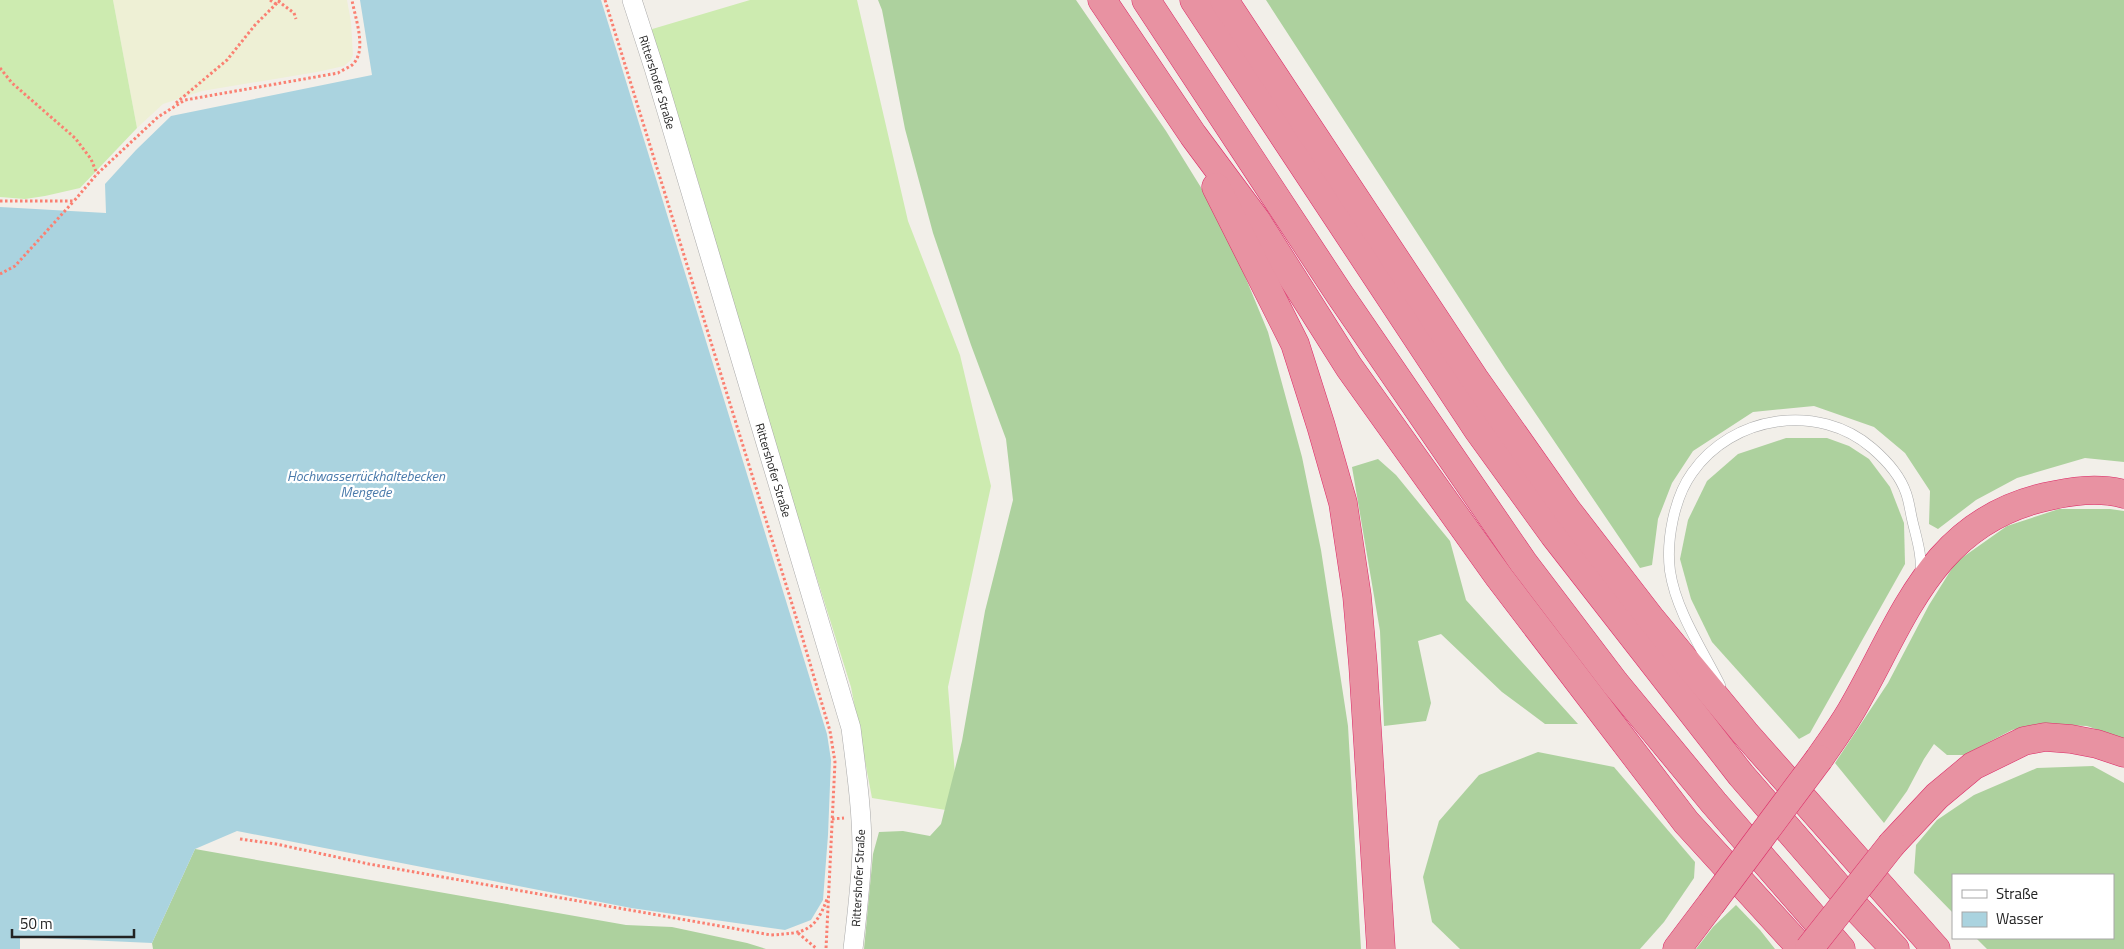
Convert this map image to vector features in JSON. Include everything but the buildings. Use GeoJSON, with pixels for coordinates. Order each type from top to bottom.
{"type":"FeatureCollection","features":[{"type":"Feature","properties":{"kind":"highway"},"geometry":{"type":"LineString","coordinates":[[1102,0],[1193,135],[1256,220],[1349,367],[1499,577],[1686,822],[1802,949]]}},
{"type":"Feature","properties":{"kind":"highway"},"geometry":{"type":"LineString","coordinates":[[1146,0],[1340,295],[1523,562],[1615,683],[1714,803],[1841,949]]}},
{"type":"Feature","properties":{"kind":"highway"},"geometry":{"type":"LineString","coordinates":[[1194,0],[1478,430],[1554,535],[1741,775],[1858,910],[1895,949]]}},
{"type":"Feature","properties":{"kind":"highway"},"geometry":{"type":"LineString","coordinates":[[1224,0],[1474,378],[1567,510],[1652,620],[1745,733],[1936,949]]}},
{"type":"Feature","properties":{"kind":"highway"},"geometry":{"type":"LineString","coordinates":[[1193,135],[1210,176],[1295,344],[1343,504],[1357,596],[1363,665],[1381,949]]}},
{"type":"Feature","properties":{"kind":"highway"},"geometry":{"type":"LineString","coordinates":[[1677,949],[1819,759],[1851,712],[1903,613],[1930,571],[1952,546],[1984,521],[2020,502],[2088,490],[2111,490],[2124,494]]}},
{"type":"Feature","properties":{"kind":"highway"},"geometry":{"type":"LineString","coordinates":[[1809,949],[1892,844],[1936,796],[1973,766],[2024,741],[2045,737],[2097,744],[2124,754]]}},
{"type":"Feature","properties":{"kind":"highway"},"geometry":{"type":"LineString","coordinates":[[1880,887],[1949,949]]}},
{"type":"Feature","properties":{"kind":"street","name":"Rittershofer Straße"},"geometry":{"type":"LineString","coordinates":[[632,0],[851,728],[860,799],[862,849],[860,899],[853,949]]}},
{"type":"Feature","properties":{"kind":"lane"},"geometry":{"type":"LineString","coordinates":[[1745,733],[1675,595],[1670,570],[1669,540],[1674,513],[1691,474],[1711,451],[1739,433],[1770,421],[1800,420],[1836,426],[1862,440],[1888,462],[1906,492],[1922,563],[1918,590]]}},
{"type":"Feature","properties":{"kind":"path"},"geometry":{"type":"LineString","coordinates":[[270,0],[278,1],[294,13],[296,18]]}},
{"type":"Feature","properties":{"kind":"path"},"geometry":{"type":"LineString","coordinates":[[0,274],[15,266],[96,174],[158,117],[173,107],[185,100],[202,96],[338,73],[352,65],[358,55],[360,42],[352,0]]}},
{"type":"Feature","properties":{"kind":"path"},"geometry":{"type":"LineString","coordinates":[[605,0],[830,731],[835,762],[826,949]]}},
{"type":"Feature","properties":{"kind":"path"},"geometry":{"type":"LineString","coordinates":[[173,107],[227,60],[278,1]]}},
{"type":"Feature","properties":{"kind":"path"},"geometry":{"type":"LineString","coordinates":[[0,68],[12,83],[75,138],[91,159],[96,174]]}},
{"type":"Feature","properties":{"kind":"path"},"geometry":{"type":"LineString","coordinates":[[0,201],[74,201]]}},
{"type":"Feature","properties":{"kind":"path"},"geometry":{"type":"LineString","coordinates":[[240,839],[276,844],[369,864],[771,935],[798,933],[813,926],[821,915],[828,896]]}},
{"type":"Feature","properties":{"kind":"path"},"geometry":{"type":"LineString","coordinates":[[798,933],[817,949]]}},
{"type":"Feature","properties":{"kind":"green space"},"geometry":{"type":"Polygon","coordinates":[[[0,0],[113,0],[137,128],[80,188],[25,199],[0,197],[0,0]]]}},
{"type":"Feature","properties":{"kind":"green space"},"geometry":{"type":"Polygon","coordinates":[[[113,0],[347,0],[351,22],[353,55],[351,60],[344,66],[202,91],[163,104],[137,128],[113,0]]]}},
{"type":"Feature","properties":{"kind":"green space"},"geometry":{"type":"Polygon","coordinates":[[[750,0],[857,0],[908,221],[960,355],[991,486],[948,687],[958,812],[872,798],[851,687],[759,393],[698,181],[649,30],[750,0]]]}},
{"type":"Feature","properties":{"kind":"green space"},"geometry":{"type":"Polygon","coordinates":[[[878,0],[1076,0],[1166,131],[1223,223],[1268,332],[1302,457],[1321,550],[1348,726],[1361,949],[864,949],[873,854],[879,832],[903,831],[930,836],[941,824],[962,741],[985,611],[1013,500],[1006,439],[971,345],[933,233],[905,129],[882,10],[878,0]]]}},
{"type":"Feature","properties":{"kind":"green space"},"geometry":{"type":"Polygon","coordinates":[[[1266,0],[2124,0],[2124,462],[2085,458],[2017,478],[1976,500],[1938,529],[1929,524],[1930,491],[1905,453],[1874,427],[1814,406],[1753,412],[1693,451],[1672,483],[1658,519],[1652,565],[1640,568],[1506,370],[1266,0]]]}},
{"type":"Feature","properties":{"kind":"green space"},"geometry":{"type":"Polygon","coordinates":[[[1786,438],[1827,438],[1849,446],[1869,459],[1890,487],[1904,523],[1905,564],[1810,733],[1799,739],[1712,642],[1691,599],[1680,559],[1688,520],[1707,481],[1738,454],[1786,438]]]}},
{"type":"Feature","properties":{"kind":"green space"},"geometry":{"type":"Polygon","coordinates":[[[1378,459],[1396,475],[1450,541],[1466,600],[1578,724],[1545,724],[1502,692],[1441,634],[1418,641],[1431,703],[1426,721],[1384,726],[1380,631],[1352,467],[1378,459]]]}},
{"type":"Feature","properties":{"kind":"green space"},"geometry":{"type":"Polygon","coordinates":[[[2059,509],[2110,509],[2124,511],[2124,739],[2087,726],[2041,724],[2012,730],[1964,755],[1947,755],[1934,744],[1907,791],[1884,823],[1835,763],[1888,683],[1929,605],[1956,562],[2007,526],[2059,509]]]}},
{"type":"Feature","properties":{"kind":"green space"},"geometry":{"type":"Polygon","coordinates":[[[1538,752],[1614,767],[1695,862],[1694,878],[1664,922],[1640,949],[1460,949],[1432,922],[1423,877],[1439,821],[1479,775],[1538,752]]]}},
{"type":"Feature","properties":{"kind":"green space"},"geometry":{"type":"Polygon","coordinates":[[[2093,766],[2124,783],[2124,949],[1987,949],[1977,939],[2114,939],[2114,874],[1952,874],[1952,912],[1914,873],[1916,845],[1937,820],[1974,795],[2037,768],[2093,766]]]}},
{"type":"Feature","properties":{"kind":"green space"},"geometry":{"type":"Polygon","coordinates":[[[195,849],[626,925],[672,927],[747,943],[766,949],[153,949],[152,943],[195,849]]]}},
{"type":"Feature","properties":{"kind":"green space"},"geometry":{"type":"Polygon","coordinates":[[[1736,905],[1775,949],[1696,949],[1713,927],[1736,905]]]}},
{"type":"Feature","properties":{"kind":"water","name":"Hochwasserrückhaltebecken Mengede"},"geometry":{"type":"Polygon","coordinates":[[[360,0],[601,0],[827,734],[831,760],[823,900],[811,920],[785,930],[631,908],[237,831],[195,849],[152,943],[20,937],[20,949],[0,949],[0,207],[106,213],[105,184],[171,116],[372,75],[360,0]]]}}]}
